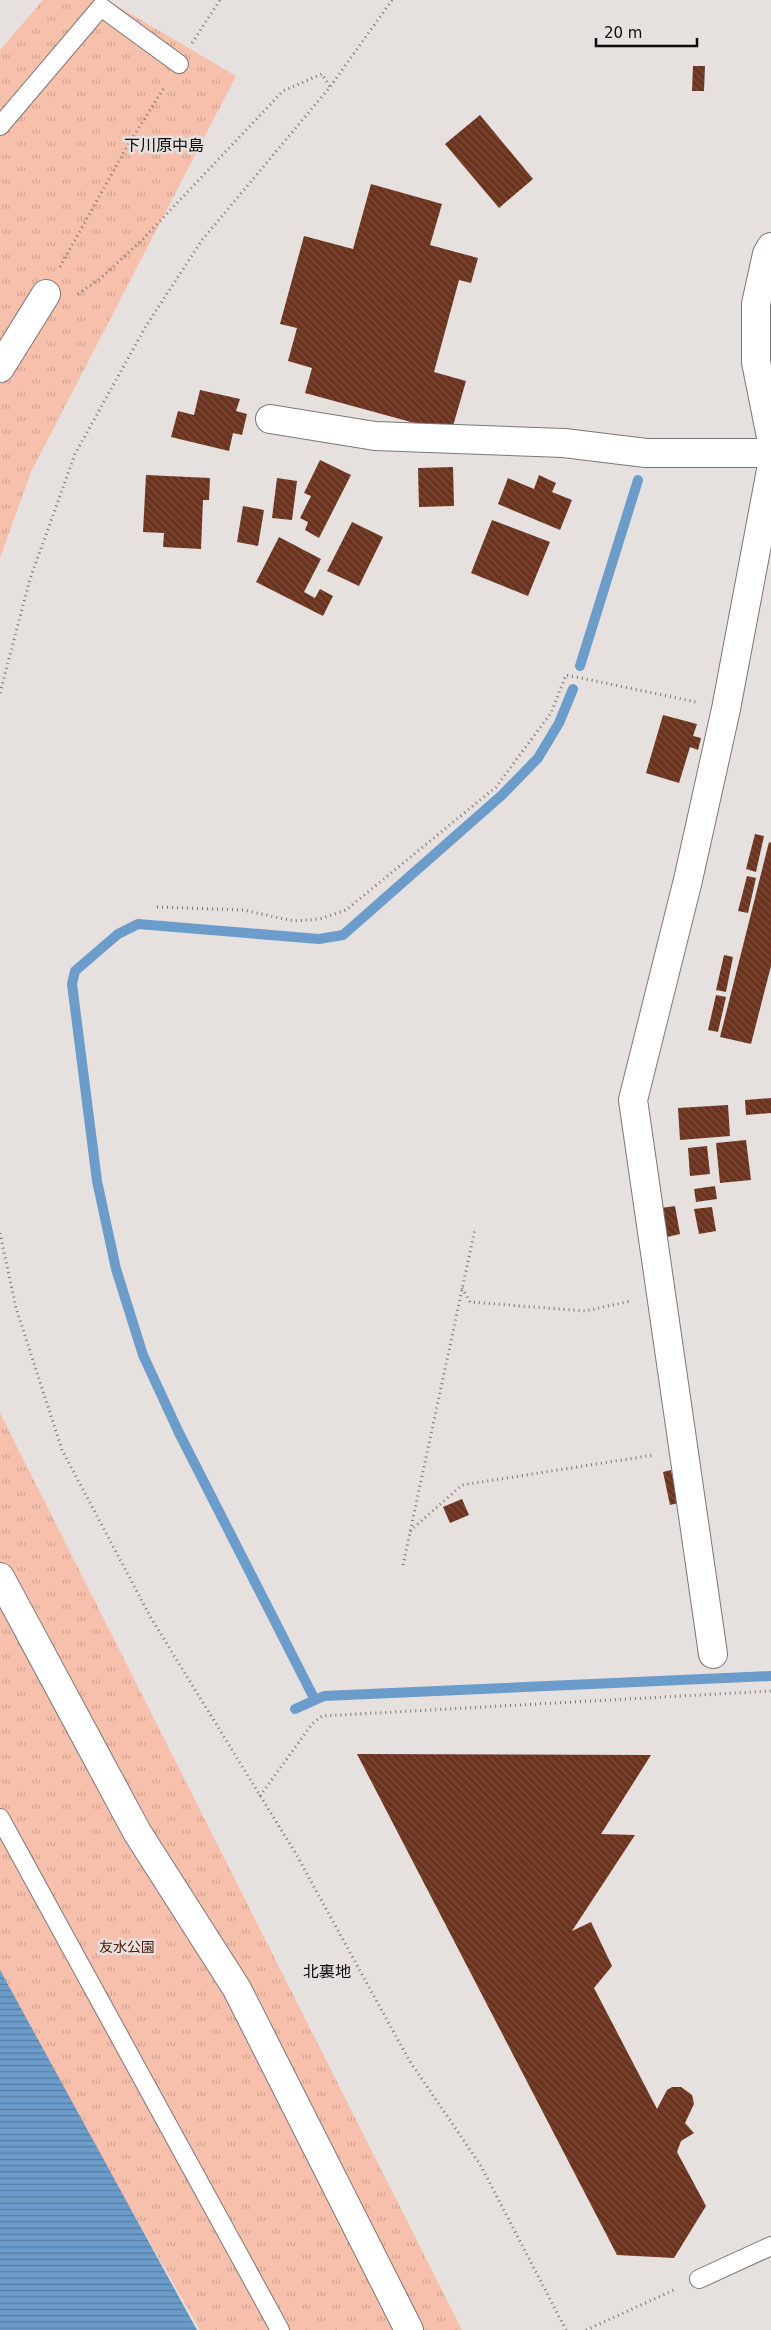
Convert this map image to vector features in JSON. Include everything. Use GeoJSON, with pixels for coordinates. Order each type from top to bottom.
{"type":"FeatureCollection","features":[{"type":"Feature","properties":{"kind":"street"},"geometry":{"type":"LineString","coordinates":[[771,247],[767,254],[756,304],[756,362],[771,436]]}},
{"type":"Feature","properties":{"kind":"street"},"geometry":{"type":"LineString","coordinates":[[0,368],[46,294]]}},
{"type":"Feature","properties":{"kind":"street"},"geometry":{"type":"LineString","coordinates":[[270,419],[375,436],[564,443],[646,453],[771,453]]}},
{"type":"Feature","properties":{"kind":"street"},"geometry":{"type":"LineString","coordinates":[[713,1654],[633,1100],[688,880],[726,709],[771,470]]}},
{"type":"Feature","properties":{"kind":"street"},"geometry":{"type":"LineString","coordinates":[[0,1577],[137,1832],[237,1989],[408,2330]]}},
{"type":"Feature","properties":{"kind":"lane"},"geometry":{"type":"LineString","coordinates":[[0,126],[101,7],[178,64]]}},
{"type":"Feature","properties":{"kind":"lane"},"geometry":{"type":"LineString","coordinates":[[0,1818],[280,2330]]}},
{"type":"Feature","properties":{"kind":"lane"},"geometry":{"type":"LineString","coordinates":[[699,2278],[771,2246]]}},
{"type":"Feature","properties":{"kind":"path"},"geometry":{"type":"LineString","coordinates":[[220,0],[125,150],[46,294],[63,304],[101,278],[143,239],[283,91],[322,74],[330,87]]}},
{"type":"Feature","properties":{"kind":"path"},"geometry":{"type":"LineString","coordinates":[[0,692],[30,579],[80,445],[146,326],[202,240],[330,87],[392,0]]}},
{"type":"Feature","properties":{"kind":"path"},"geometry":{"type":"LineString","coordinates":[[157,906],[243,910],[294,921],[320,919],[346,910],[496,788],[551,713],[566,675],[726,709]]}},
{"type":"Feature","properties":{"kind":"path"},"geometry":{"type":"LineString","coordinates":[[403,1565],[475,1229]]}},
{"type":"Feature","properties":{"kind":"path"},"geometry":{"type":"LineString","coordinates":[[0,1233],[16,1308],[62,1450],[150,1618],[296,1854],[410,2060],[480,2166],[566,2330]]}},
{"type":"Feature","properties":{"kind":"path"},"geometry":{"type":"LineString","coordinates":[[462,1287],[470,1302],[586,1311],[661,1294]]}},
{"type":"Feature","properties":{"kind":"path"},"geometry":{"type":"LineString","coordinates":[[410,1532],[462,1485],[683,1450]]}},
{"type":"Feature","properties":{"kind":"path"},"geometry":{"type":"LineString","coordinates":[[260,1796],[312,1724],[322,1716],[771,1691]]}},
{"type":"Feature","properties":{"kind":"path"},"geometry":{"type":"LineString","coordinates":[[586,2330],[699,2278]]}},
{"type":"Feature","properties":{"kind":"green space"},"geometry":{"type":"Polygon","coordinates":[[[43,0],[107,0],[236,76],[31,472],[0,558],[0,50],[43,0]]]}},
{"type":"Feature","properties":{"kind":"green space","name":"友水公園"},"geometry":{"type":"Polygon","coordinates":[[[0,1413],[462,2330],[200,2330],[0,1980],[0,1413]]]}},
{"type":"Feature","properties":{"kind":"water"},"geometry":{"type":"Polygon","coordinates":[[[0,1970],[197,2330],[0,2330],[0,1970]]]}},
{"type":"Feature","properties":{"kind":"building"},"geometry":{"type":"Polygon","coordinates":[[[693,66],[705,66],[704,91],[692,91],[693,66]]]}},
{"type":"Feature","properties":{"kind":"building"},"geometry":{"type":"Polygon","coordinates":[[[480,115],[533,179],[499,208],[445,144],[480,115]]]}},
{"type":"Feature","properties":{"kind":"building"},"geometry":{"type":"Polygon","coordinates":[[[371,184],[442,204],[430,245],[478,258],[471,283],[459,280],[434,372],[466,381],[451,433],[305,393],[312,368],[288,361],[297,328],[280,324],[304,236],[353,249],[371,184]]]}},
{"type":"Feature","properties":{"kind":"building"},"geometry":{"type":"Polygon","coordinates":[[[200,390],[240,399],[236,411],[247,414],[242,435],[233,433],[229,451],[171,437],[178,411],[194,415],[200,390]]]}},
{"type":"Feature","properties":{"kind":"building"},"geometry":{"type":"Polygon","coordinates":[[[320,460],[351,475],[319,538],[305,530],[308,522],[300,518],[311,496],[304,493],[320,460]]]}},
{"type":"Feature","properties":{"kind":"building"},"geometry":{"type":"Polygon","coordinates":[[[453,467],[454,506],[419,507],[418,468],[453,467]]]}},
{"type":"Feature","properties":{"kind":"building"},"geometry":{"type":"Polygon","coordinates":[[[146,475],[210,478],[209,500],[203,500],[201,549],[163,547],[164,533],[143,532],[146,475]]]}},
{"type":"Feature","properties":{"kind":"building"},"geometry":{"type":"Polygon","coordinates":[[[539,475],[556,483],[552,492],[572,500],[560,530],[498,504],[508,478],[534,489],[539,475]]]}},
{"type":"Feature","properties":{"kind":"building"},"geometry":{"type":"Polygon","coordinates":[[[277,478],[297,481],[292,520],[272,518],[277,478]]]}},
{"type":"Feature","properties":{"kind":"building"},"geometry":{"type":"Polygon","coordinates":[[[243,506],[264,510],[258,546],[237,542],[243,506]]]}},
{"type":"Feature","properties":{"kind":"building"},"geometry":{"type":"Polygon","coordinates":[[[492,520],[550,542],[528,596],[471,573],[492,520]]]}},
{"type":"Feature","properties":{"kind":"building"},"geometry":{"type":"Polygon","coordinates":[[[352,522],[383,537],[359,586],[327,571],[352,522]]]}},
{"type":"Feature","properties":{"kind":"building"},"geometry":{"type":"Polygon","coordinates":[[[279,537],[321,559],[304,592],[315,598],[320,589],[333,596],[323,616],[256,582],[279,537]]]}},
{"type":"Feature","properties":{"kind":"building"},"geometry":{"type":"Polygon","coordinates":[[[663,715],[697,724],[693,736],[701,738],[698,750],[690,747],[679,783],[646,773],[663,715]]]}},
{"type":"Feature","properties":{"kind":"building"},"geometry":{"type":"Polygon","coordinates":[[[755,834],[764,836],[756,872],[746,869],[755,834]]]}},
{"type":"Feature","properties":{"kind":"building"},"geometry":{"type":"Polygon","coordinates":[[[769,842],[771,843],[771,966],[751,1044],[720,1037],[769,842]]]}},
{"type":"Feature","properties":{"kind":"building"},"geometry":{"type":"Polygon","coordinates":[[[747,876],[756,878],[748,913],[738,911],[747,876]]]}},
{"type":"Feature","properties":{"kind":"building"},"geometry":{"type":"Polygon","coordinates":[[[724,955],[733,957],[726,992],[716,990],[724,955]]]}},
{"type":"Feature","properties":{"kind":"building"},"geometry":{"type":"Polygon","coordinates":[[[716,995],[726,997],[718,1032],[708,1030],[716,995]]]}},
{"type":"Feature","properties":{"kind":"building"},"geometry":{"type":"Polygon","coordinates":[[[771,1098],[771,1113],[746,1115],[745,1100],[771,1098]]]}},
{"type":"Feature","properties":{"kind":"building"},"geometry":{"type":"Polygon","coordinates":[[[728,1105],[730,1136],[680,1140],[678,1108],[728,1105]]]}},
{"type":"Feature","properties":{"kind":"building"},"geometry":{"type":"Polygon","coordinates":[[[746,1140],[751,1180],[720,1183],[716,1143],[746,1140]]]}},
{"type":"Feature","properties":{"kind":"building"},"geometry":{"type":"Polygon","coordinates":[[[707,1146],[710,1174],[690,1176],[688,1148],[707,1146]]]}},
{"type":"Feature","properties":{"kind":"building"},"geometry":{"type":"Polygon","coordinates":[[[715,1186],[717,1199],[696,1202],[694,1189],[715,1186]]]}},
{"type":"Feature","properties":{"kind":"building"},"geometry":{"type":"Polygon","coordinates":[[[675,1206],[680,1234],[667,1237],[661,1208],[675,1206]]]}},
{"type":"Feature","properties":{"kind":"building"},"geometry":{"type":"Polygon","coordinates":[[[712,1207],[716,1231],[699,1234],[694,1209],[712,1207]]]}},
{"type":"Feature","properties":{"kind":"building"},"geometry":{"type":"Polygon","coordinates":[[[671,1470],[678,1503],[670,1505],[663,1472],[671,1470]]]}},
{"type":"Feature","properties":{"kind":"building"},"geometry":{"type":"Polygon","coordinates":[[[462,1499],[469,1515],[450,1523],[443,1507],[462,1499]]]}},
{"type":"Feature","properties":{"kind":"building"},"geometry":{"type":"Polygon","coordinates":[[[357,1754],[651,1755],[601,1834],[635,1835],[572,1931],[591,1922],[612,1966],[594,1988],[657,2109],[667,2090],[672,2087],[681,2087],[692,2095],[694,2104],[685,2123],[694,2133],[681,2141],[677,2152],[706,2206],[674,2258],[617,2255],[357,1754]]]}},
{"type":"Feature","properties":{"kind":"waterway"},"geometry":{"type":"LineString","coordinates":[[580,666],[638,480]]}},
{"type":"Feature","properties":{"kind":"waterway"},"geometry":{"type":"LineString","coordinates":[[315,1700],[179,1433],[143,1355],[116,1269],[97,1181],[72,984],[75,971],[118,934],[138,924],[319,939],[343,935],[502,795],[538,758],[559,723],[573,689]]}},
{"type":"Feature","properties":{"kind":"waterway"},"geometry":{"type":"LineString","coordinates":[[295,1709],[324,1696],[771,1676]]}},
{"type":"Feature","properties":{"kind":"district","name":"下川原中島"},"geometry":{"type":"Point","coordinates":[164,145]}},
{"type":"Feature","properties":{"kind":"district","name":"北裏地"},"geometry":{"type":"Point","coordinates":[327,1971]}}]}
